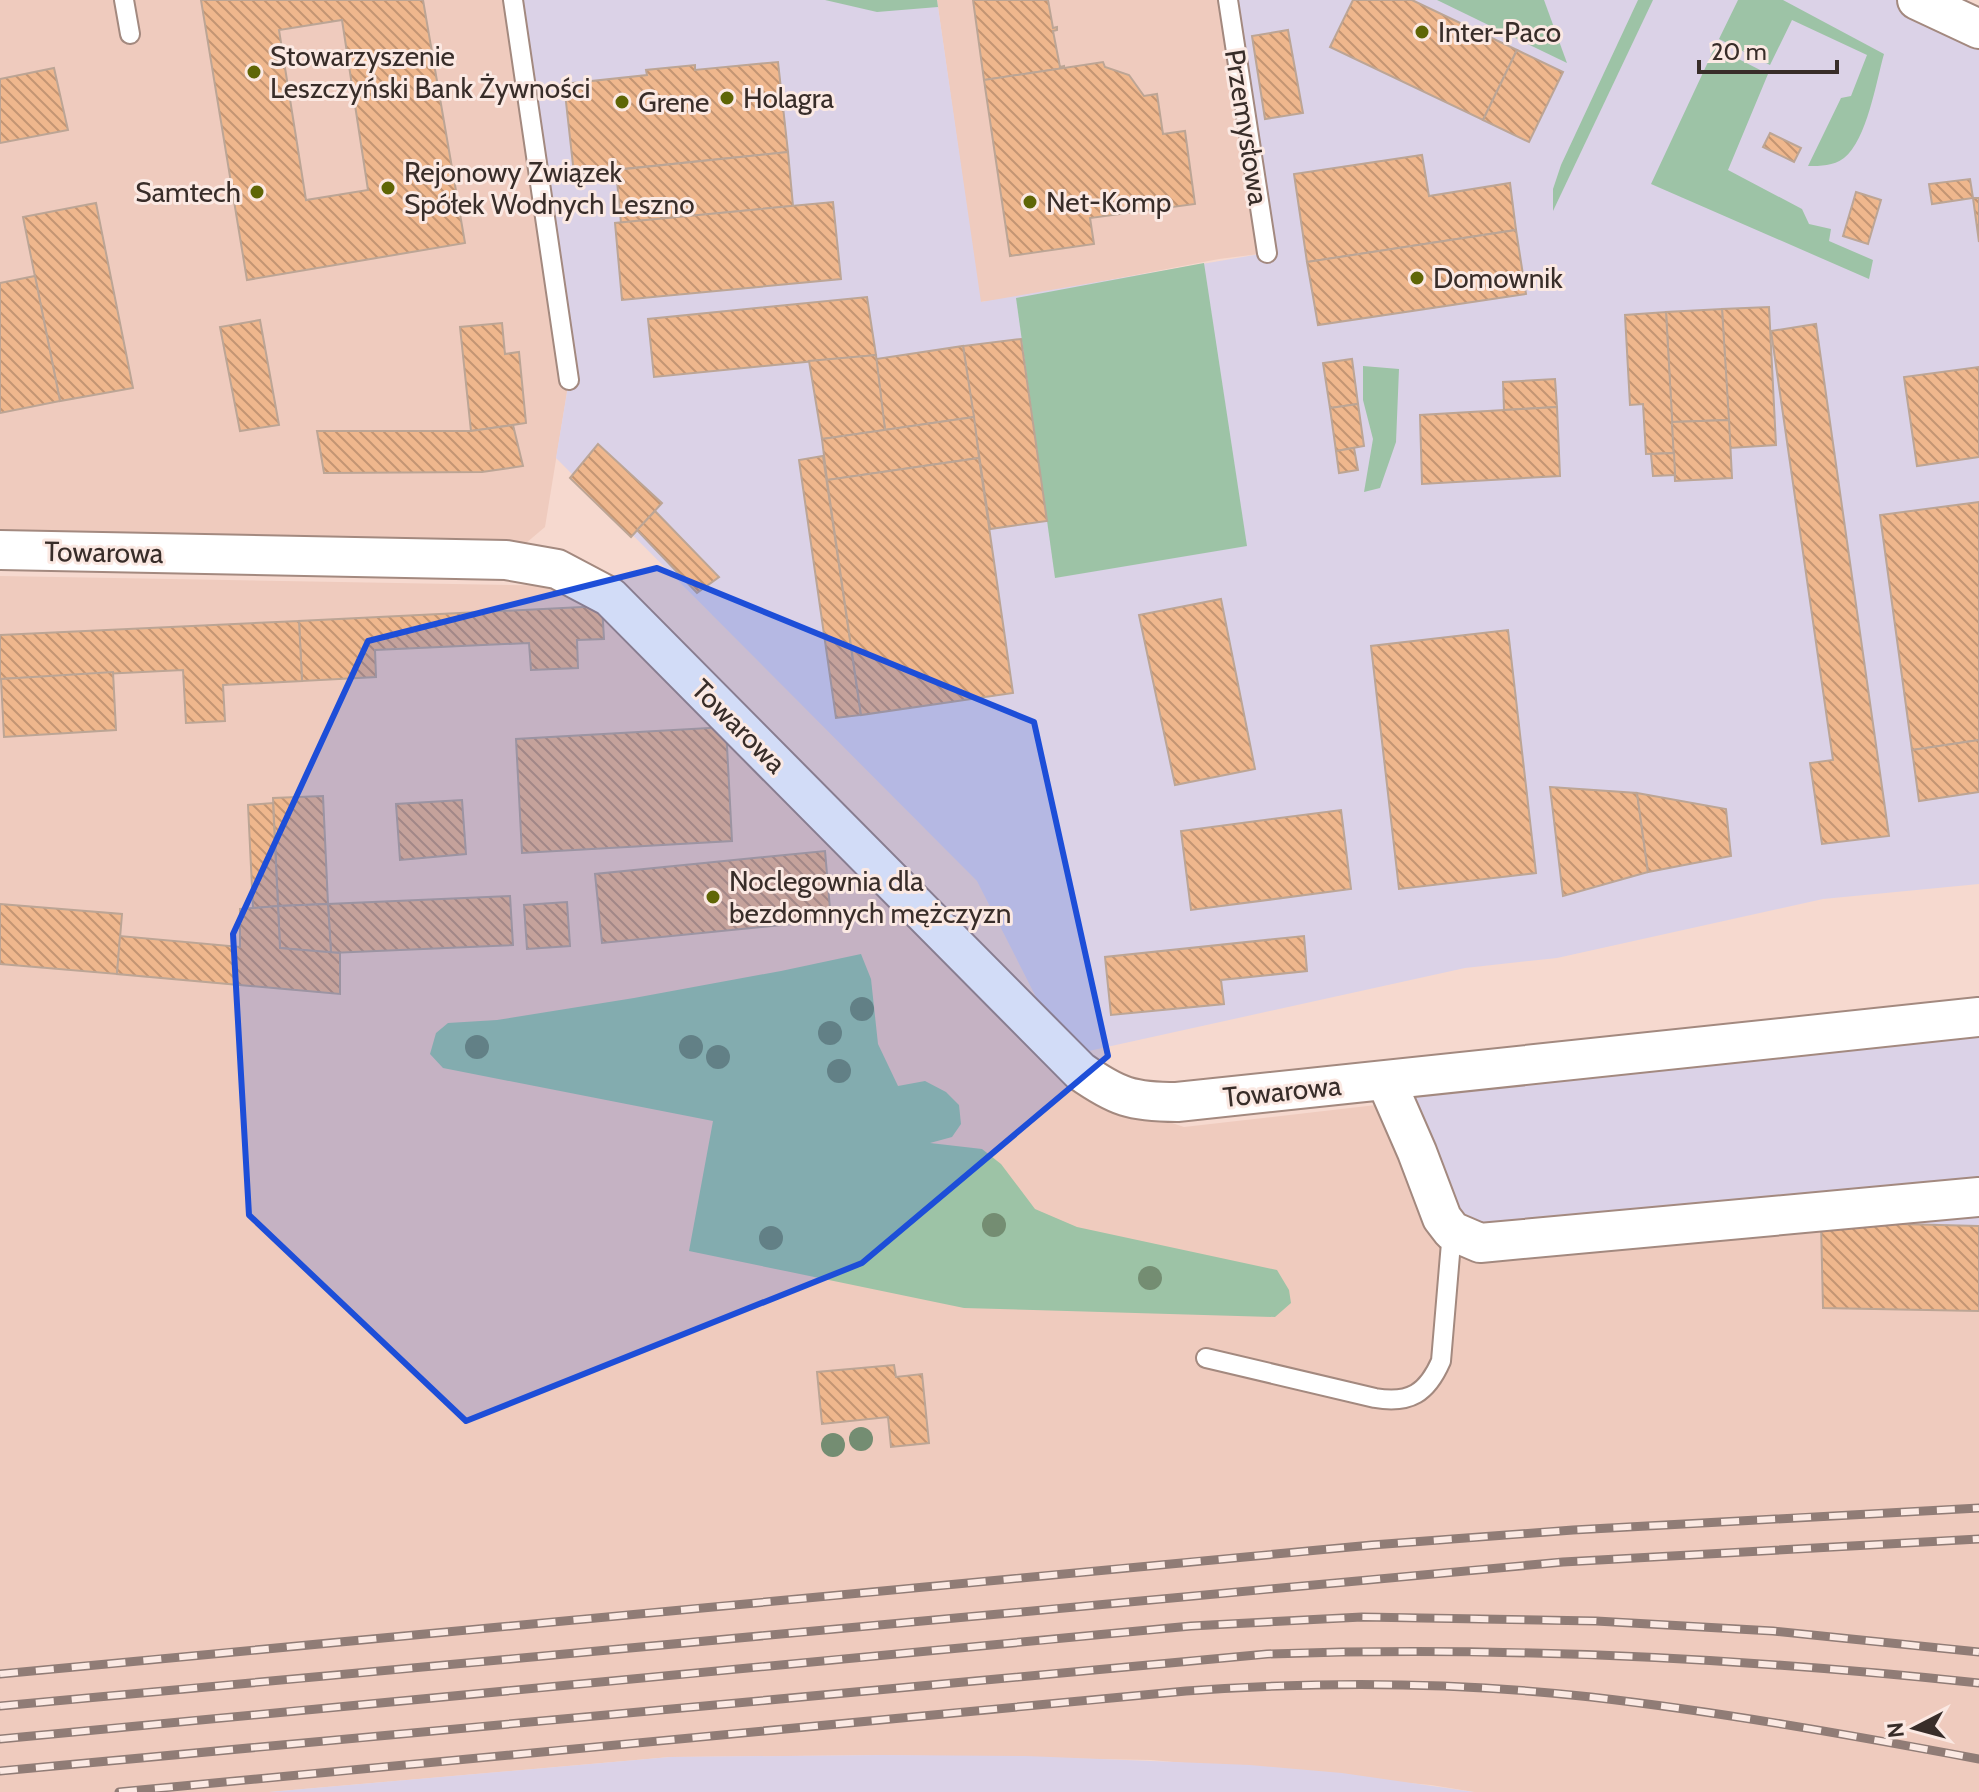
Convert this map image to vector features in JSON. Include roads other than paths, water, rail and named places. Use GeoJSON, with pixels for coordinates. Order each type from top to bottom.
{"type":"FeatureCollection","features":[{"type":"Feature","properties":{"kind":"street"},"geometry":{"type":"LineString","coordinates":[[1917,0],[1979,29]]}},
{"type":"Feature","properties":{"kind":"street","name":"Towarowa"},"geometry":{"type":"LineString","coordinates":[[0,550],[506,560],[557,569],[610,597],[1080,1071],[1109,1091],[1142,1102],[1177,1102],[1386,1081],[1979,1017]]}},
{"type":"Feature","properties":{"kind":"street"},"geometry":{"type":"LineString","coordinates":[[1386,1081],[1442,1218],[1452,1231],[1480,1243],[1979,1197]]}},
{"type":"Feature","properties":{"kind":"lane"},"geometry":{"type":"LineString","coordinates":[[124,0],[130,34]]}},
{"type":"Feature","properties":{"kind":"lane"},"geometry":{"type":"LineString","coordinates":[[513,0],[569,380]]}},
{"type":"Feature","properties":{"kind":"lane","name":"Przemysłowa"},"geometry":{"type":"LineString","coordinates":[[1228,0],[1267,253]]}},
{"type":"Feature","properties":{"kind":"lane"},"geometry":{"type":"LineString","coordinates":[[1206,1358],[1375,1398],[1391,1401],[1408,1398],[1423,1390],[1435,1377],[1441,1361],[1452,1231]]}},
{"type":"Feature","properties":{"kind":"railway"},"geometry":{"type":"LineString","coordinates":[[0,1674],[1372,1545],[1573,1530],[1979,1508]]}},
{"type":"Feature","properties":{"kind":"railway"},"geometry":{"type":"LineString","coordinates":[[0,1706],[1563,1562],[1979,1539]]}},
{"type":"Feature","properties":{"kind":"railway"},"geometry":{"type":"LineString","coordinates":[[0,1739],[1191,1626],[1362,1617],[1596,1621],[1773,1631],[1979,1652]]}},
{"type":"Feature","properties":{"kind":"railway"},"geometry":{"type":"LineString","coordinates":[[0,1771],[1267,1654],[1445,1652],[1623,1656],[1802,1667],[1979,1683]]}},
{"type":"Feature","properties":{"kind":"railway"},"geometry":{"type":"LineString","coordinates":[[119,1792],[1186,1691],[1338,1685],[1490,1688],[1591,1697],[1785,1725],[1979,1759]]}},
{"type":"Feature","properties":{"kind":"place","name":"Inter-Paco"},"geometry":{"type":"Point","coordinates":[1422,32]}},
{"type":"Feature","properties":{"kind":"place","name":"Stowarzyszenie Leszczyński Bank Żywności"},"geometry":{"type":"Point","coordinates":[254,72]}},
{"type":"Feature","properties":{"kind":"place","name":"Holagra"},"geometry":{"type":"Point","coordinates":[727,98]}},
{"type":"Feature","properties":{"kind":"place","name":"Grene"},"geometry":{"type":"Point","coordinates":[622,102]}},
{"type":"Feature","properties":{"kind":"place","name":"Rejonowy Związek Spółek Wodnych Leszno"},"geometry":{"type":"Point","coordinates":[388,188]}},
{"type":"Feature","properties":{"kind":"place","name":"Samtech"},"geometry":{"type":"Point","coordinates":[257,192]}},
{"type":"Feature","properties":{"kind":"place","name":"Net-Komp"},"geometry":{"type":"Point","coordinates":[1030,202]}},
{"type":"Feature","properties":{"kind":"place","name":"Domownik"},"geometry":{"type":"Point","coordinates":[1417,278]}},
{"type":"Feature","properties":{"kind":"place","name":"Noclegownia dla bezdomnych mężczyzn"},"geometry":{"type":"Point","coordinates":[713,897]}}]}
